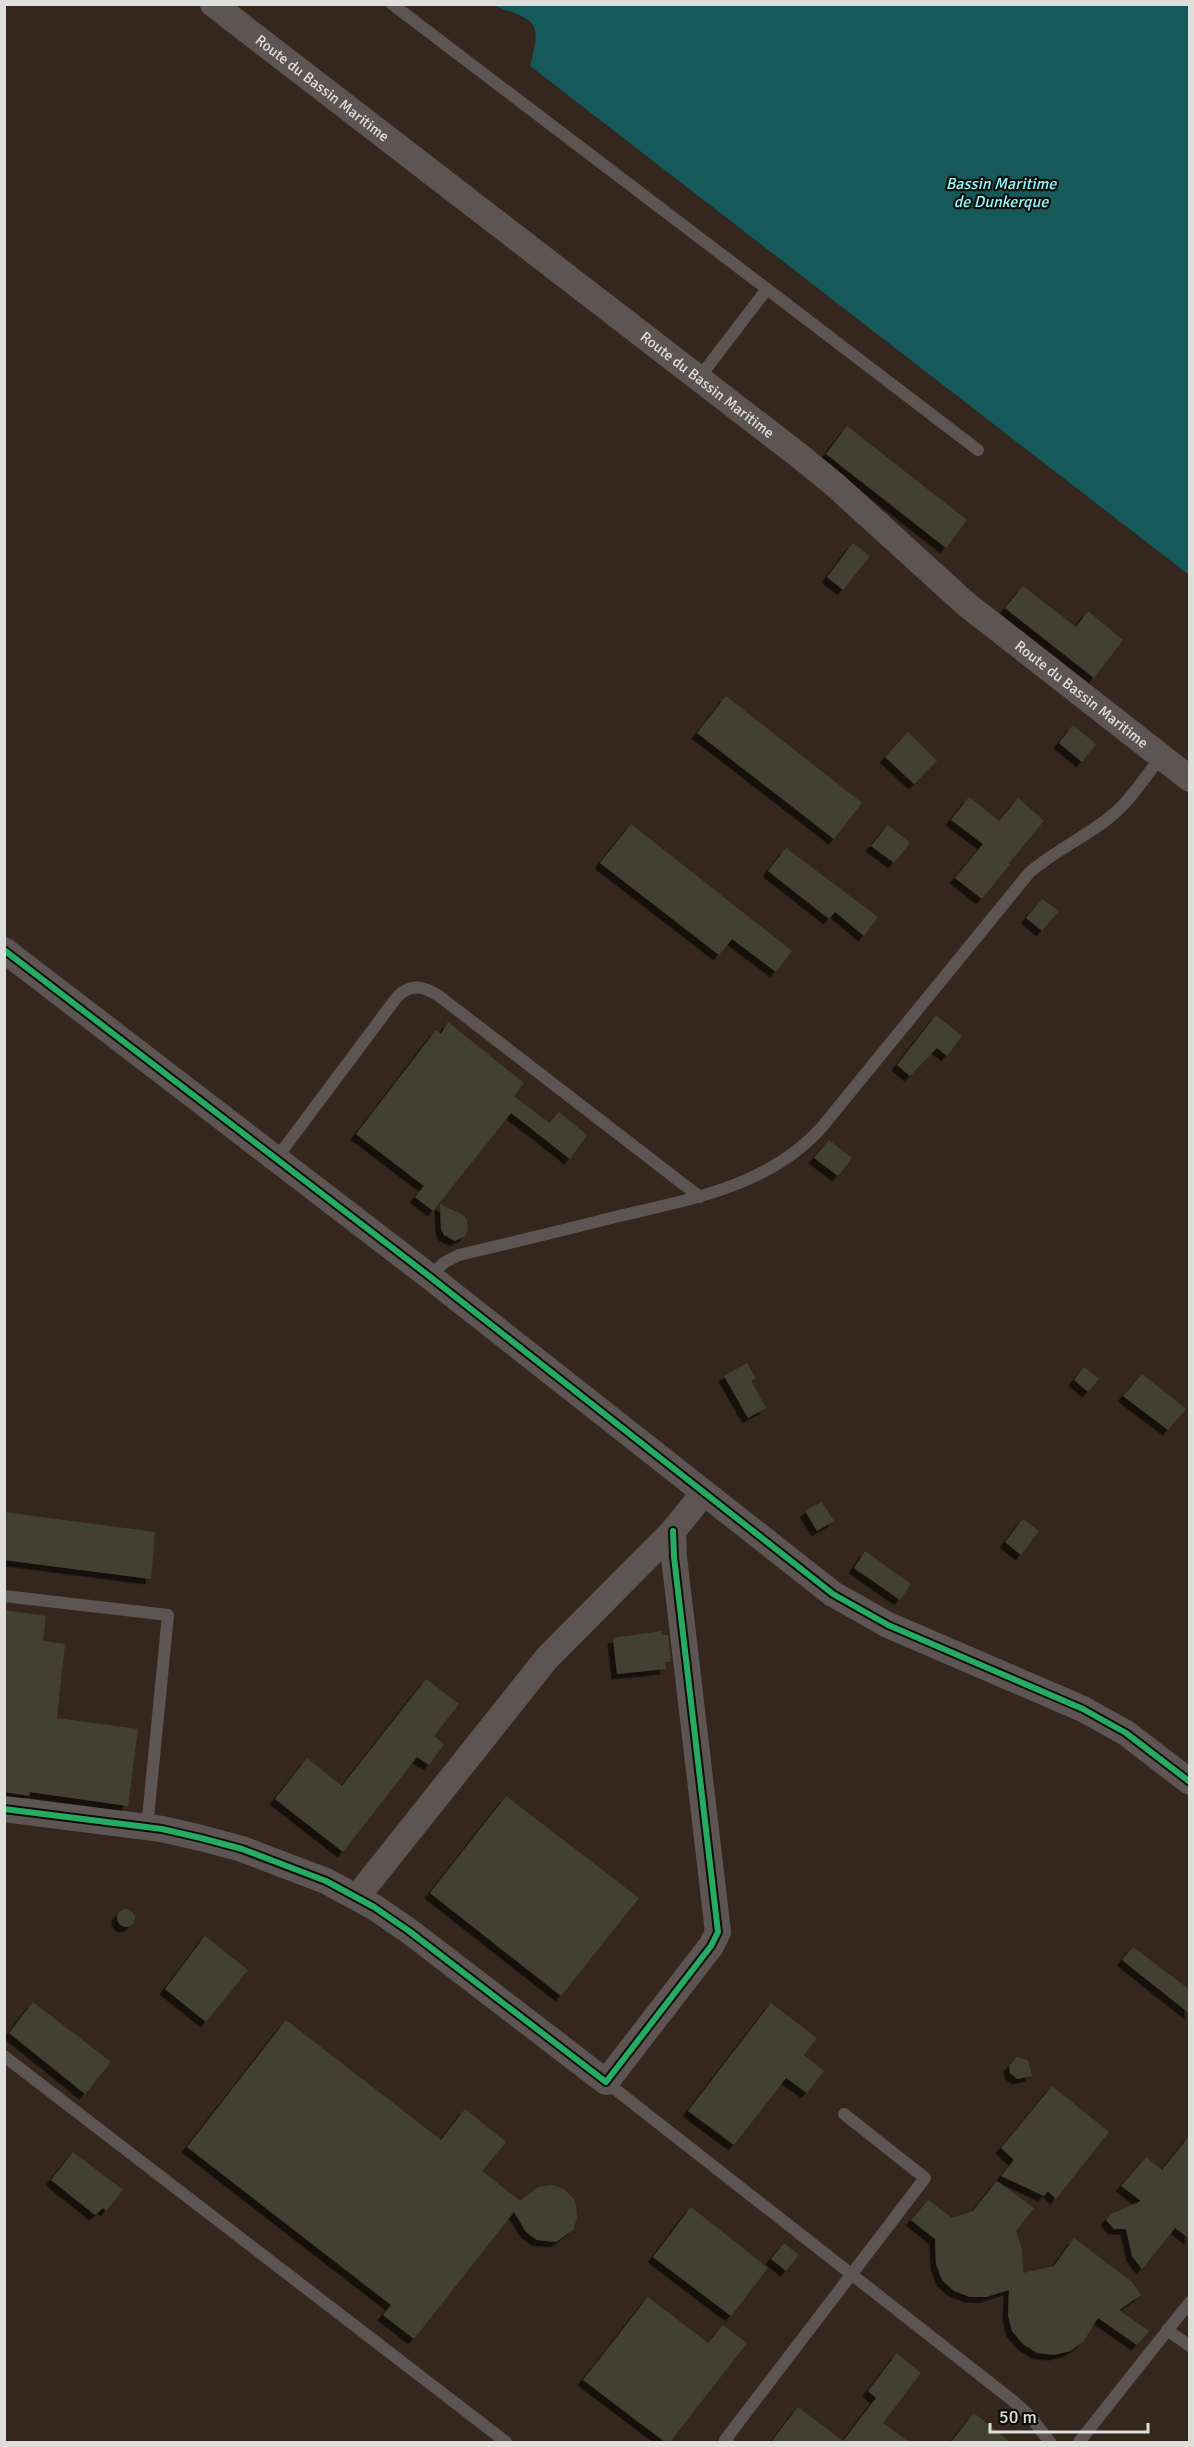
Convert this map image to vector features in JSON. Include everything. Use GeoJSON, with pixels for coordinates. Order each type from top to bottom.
{"type":"FeatureCollection","features":[{"type":"Feature","properties":{"kind":"street","name":"Route du Bassin Maritime"},"geometry":{"type":"LineString","coordinates":[[213,4],[834,484],[966,604],[1190,779]]}},
{"type":"Feature","properties":{"kind":"street"},"geometry":{"type":"LineString","coordinates":[[4,950],[429,1276],[818,1583],[860,1611],[1099,1717],[1126,1733],[1190,1782]]}},
{"type":"Feature","properties":{"kind":"street"},"geometry":{"type":"LineString","coordinates":[[357,1897],[547,1658],[673,1532],[703,1494]]}},
{"type":"Feature","properties":{"kind":"street"},"geometry":{"type":"LineString","coordinates":[[4,1809],[147,1828],[201,1838],[242,1849],[311,1875],[357,1897],[409,1931],[606,2082],[711,1946],[718,1932],[674,1557],[673,1532]]}},
{"type":"Feature","properties":{"kind":"lane"},"geometry":{"type":"LineString","coordinates":[[393,4],[978,450]]}},
{"type":"Feature","properties":{"kind":"lane"},"geometry":{"type":"LineString","coordinates":[[699,378],[767,289]]}},
{"type":"Feature","properties":{"kind":"lane"},"geometry":{"type":"LineString","coordinates":[[429,1276],[445,1262],[459,1255],[700,1197],[730,1187],[774,1167],[798,1151],[814,1136],[1029,873],[1110,817],[1161,757]]}},
{"type":"Feature","properties":{"kind":"lane"},"geometry":{"type":"LineString","coordinates":[[276,1159],[397,997],[409,988],[420,987],[439,996],[700,1197]]}},
{"type":"Feature","properties":{"kind":"lane"},"geometry":{"type":"LineString","coordinates":[[4,1596],[168,1615],[147,1828]]}},
{"type":"Feature","properties":{"kind":"lane"},"geometry":{"type":"LineString","coordinates":[[4,2056],[507,2442]]}},
{"type":"Feature","properties":{"kind":"lane"},"geometry":{"type":"LineString","coordinates":[[606,2082],[1021,2408],[1050,2442]]}},
{"type":"Feature","properties":{"kind":"lane"},"geometry":{"type":"LineString","coordinates":[[725,2442],[925,2178],[844,2114]]}},
{"type":"Feature","properties":{"kind":"lane"},"geometry":{"type":"LineString","coordinates":[[1079,2442],[1190,2301]]}},
{"type":"Feature","properties":{"kind":"lane"},"geometry":{"type":"LineString","coordinates":[[1167,2330],[1190,2346]]}},
{"type":"Feature","properties":{"kind":"shaded area"},"geometry":{"type":"Polygon","coordinates":[[[5,5],[493,5],[524,17],[531,21],[537,33],[531,67],[1189,575],[1189,2442],[5,2442],[5,5]]]}},
{"type":"Feature","properties":{"kind":"water","name":"Bassin Maritime de Dunkerque"},"geometry":{"type":"Polygon","coordinates":[[[493,5],[1189,5],[1189,575],[530,66],[536,39],[532,24],[527,19],[493,5]]]}},
{"type":"Feature","properties":{"kind":"building"},"geometry":{"type":"Polygon","coordinates":[[[847,426],[967,520],[946,548],[826,454],[847,426]]]}},
{"type":"Feature","properties":{"kind":"building"},"geometry":{"type":"Polygon","coordinates":[[[853,543],[870,556],[843,590],[827,577],[853,543]]]}},
{"type":"Feature","properties":{"kind":"building"},"geometry":{"type":"Polygon","coordinates":[[[1023,586],[1076,627],[1088,611],[1123,640],[1094,678],[1005,608],[1023,586]]]}},
{"type":"Feature","properties":{"kind":"building"},"geometry":{"type":"Polygon","coordinates":[[[726,696],[862,803],[834,839],[697,733],[726,696]]]}},
{"type":"Feature","properties":{"kind":"building"},"geometry":{"type":"Polygon","coordinates":[[[1073,725],[1096,744],[1082,762],[1059,743],[1073,725]]]}},
{"type":"Feature","properties":{"kind":"building"},"geometry":{"type":"Polygon","coordinates":[[[908,732],[937,761],[914,784],[885,757],[908,732]]]}},
{"type":"Feature","properties":{"kind":"building"},"geometry":{"type":"Polygon","coordinates":[[[969,797],[999,821],[1018,798],[1044,821],[982,899],[955,878],[983,844],[951,820],[969,797]]]}},
{"type":"Feature","properties":{"kind":"building"},"geometry":{"type":"Polygon","coordinates":[[[631,824],[792,951],[776,972],[732,939],[719,955],[600,863],[631,824]]]}},
{"type":"Feature","properties":{"kind":"building"},"geometry":{"type":"Polygon","coordinates":[[[888,825],[910,843],[894,863],[871,846],[888,825]]]}},
{"type":"Feature","properties":{"kind":"building"},"geometry":{"type":"Polygon","coordinates":[[[786,848],[878,917],[864,936],[835,912],[829,919],[768,871],[786,848]]]}},
{"type":"Feature","properties":{"kind":"building"},"geometry":{"type":"Polygon","coordinates":[[[1042,899],[1059,911],[1042,931],[1026,918],[1042,899]]]}},
{"type":"Feature","properties":{"kind":"building"},"geometry":{"type":"Polygon","coordinates":[[[936,1015],[962,1036],[947,1056],[937,1048],[910,1076],[897,1065],[936,1015]]]}},
{"type":"Feature","properties":{"kind":"building"},"geometry":{"type":"Polygon","coordinates":[[[448,1022],[524,1083],[514,1096],[549,1123],[559,1112],[587,1135],[570,1159],[511,1113],[433,1211],[415,1197],[424,1186],[356,1134],[436,1030],[441,1034],[448,1022]]]}},
{"type":"Feature","properties":{"kind":"building"},"geometry":{"type":"Polygon","coordinates":[[[829,1140],[852,1158],[838,1176],[814,1158],[829,1140]]]}},
{"type":"Feature","properties":{"kind":"building"},"geometry":{"type":"Polygon","coordinates":[[[440,1204],[463,1215],[467,1220],[468,1230],[465,1236],[455,1241],[444,1235],[441,1229],[440,1204]]]}},
{"type":"Feature","properties":{"kind":"building"},"geometry":{"type":"Polygon","coordinates":[[[747,1363],[756,1378],[751,1381],[766,1408],[748,1418],[724,1376],[747,1363]]]}},
{"type":"Feature","properties":{"kind":"building"},"geometry":{"type":"Polygon","coordinates":[[[1084,1367],[1099,1379],[1088,1392],[1074,1380],[1084,1367]]]}},
{"type":"Feature","properties":{"kind":"building"},"geometry":{"type":"Polygon","coordinates":[[[1142,1374],[1186,1409],[1168,1430],[1123,1396],[1142,1374]]]}},
{"type":"Feature","properties":{"kind":"building"},"geometry":{"type":"Polygon","coordinates":[[[822,1502],[834,1521],[817,1531],[805,1511],[822,1502]]]}},
{"type":"Feature","properties":{"kind":"building"},"geometry":{"type":"Polygon","coordinates":[[[4,1512],[155,1532],[151,1579],[4,1560],[4,1512]]]}},
{"type":"Feature","properties":{"kind":"building"},"geometry":{"type":"Polygon","coordinates":[[[1023,1519],[1039,1531],[1021,1555],[1005,1542],[1023,1519]]]}},
{"type":"Feature","properties":{"kind":"building"},"geometry":{"type":"Polygon","coordinates":[[[865,1551],[911,1584],[900,1600],[854,1568],[865,1551]]]}},
{"type":"Feature","properties":{"kind":"building"},"geometry":{"type":"Polygon","coordinates":[[[4,1610],[46,1616],[43,1641],[65,1644],[57,1718],[138,1729],[128,1806],[30,1792],[29,1796],[4,1792],[4,1610]]]}},
{"type":"Feature","properties":{"kind":"building"},"geometry":{"type":"Polygon","coordinates":[[[661,1631],[662,1635],[668,1635],[671,1662],[665,1662],[666,1669],[617,1674],[613,1638],[661,1631]]]}},
{"type":"Feature","properties":{"kind":"building"},"geometry":{"type":"Polygon","coordinates":[[[426,1679],[459,1704],[434,1736],[444,1744],[429,1765],[417,1757],[343,1852],[275,1799],[307,1758],[342,1786],[426,1679]]]}},
{"type":"Feature","properties":{"kind":"building"},"geometry":{"type":"Polygon","coordinates":[[[506,1796],[639,1898],[561,1996],[430,1893],[506,1796]]]}},
{"type":"Feature","properties":{"kind":"building"},"geometry":{"type":"Polygon","coordinates":[[[126,1909],[132,1912],[135,1918],[132,1924],[126,1927],[120,1924],[117,1918],[120,1912],[126,1909]]]}},
{"type":"Feature","properties":{"kind":"building"},"geometry":{"type":"Polygon","coordinates":[[[205,1936],[248,1970],[206,2022],[165,1989],[205,1936]]]}},
{"type":"Feature","properties":{"kind":"building"},"geometry":{"type":"Polygon","coordinates":[[[1133,1947],[1190,1990],[1190,2014],[1122,1960],[1133,1947]]]}},
{"type":"Feature","properties":{"kind":"building"},"geometry":{"type":"Polygon","coordinates":[[[33,2002],[111,2062],[85,2094],[9,2033],[33,2002]]]}},
{"type":"Feature","properties":{"kind":"building"},"geometry":{"type":"Polygon","coordinates":[[[771,2003],[817,2038],[804,2055],[824,2071],[807,2093],[786,2078],[734,2145],[688,2111],[771,2003]]]}},
{"type":"Feature","properties":{"kind":"building"},"geometry":{"type":"Polygon","coordinates":[[[286,2020],[441,2140],[465,2109],[506,2142],[482,2171],[520,2201],[538,2187],[552,2185],[564,2189],[574,2199],[576,2205],[577,2218],[573,2230],[556,2242],[537,2240],[526,2232],[514,2212],[414,2339],[383,2315],[391,2305],[187,2147],[286,2020]]]}},
{"type":"Feature","properties":{"kind":"building"},"geometry":{"type":"Polygon","coordinates":[[[1017,2057],[1028,2060],[1032,2076],[1017,2079],[1010,2073],[1009,2066],[1017,2057]]]}},
{"type":"Feature","properties":{"kind":"building"},"geometry":{"type":"Polygon","coordinates":[[[1052,2086],[1109,2132],[1056,2199],[1048,2191],[1044,2196],[1001,2176],[1014,2160],[1001,2148],[1052,2086]]]}},
{"type":"Feature","properties":{"kind":"building"},"geometry":{"type":"Polygon","coordinates":[[[1190,2135],[1190,2239],[1175,2228],[1142,2269],[1132,2256],[1126,2229],[1114,2229],[1106,2220],[1111,2214],[1141,2201],[1121,2186],[1146,2157],[1162,2170],[1190,2135]]]}},
{"type":"Feature","properties":{"kind":"building"},"geometry":{"type":"Polygon","coordinates":[[[73,2152],[123,2190],[106,2211],[103,2208],[95,2215],[51,2180],[73,2152]]]}},
{"type":"Feature","properties":{"kind":"building"},"geometry":{"type":"Polygon","coordinates":[[[997,2181],[1034,2208],[1016,2231],[1022,2249],[1023,2273],[1054,2266],[1074,2238],[1132,2282],[1141,2295],[1119,2310],[1149,2331],[1137,2345],[1098,2318],[1083,2342],[1070,2351],[1054,2355],[1037,2353],[1023,2344],[1012,2331],[1008,2315],[1009,2290],[986,2297],[970,2297],[954,2291],[942,2280],[936,2264],[935,2239],[911,2220],[928,2200],[952,2218],[973,2211],[997,2181]]]}},
{"type":"Feature","properties":{"kind":"building"},"geometry":{"type":"Polygon","coordinates":[[[691,2207],[768,2268],[731,2316],[653,2257],[691,2207]]]}},
{"type":"Feature","properties":{"kind":"building"},"geometry":{"type":"Polygon","coordinates":[[[784,2243],[799,2255],[786,2271],[771,2259],[784,2243]]]}},
{"type":"Feature","properties":{"kind":"building"},"geometry":{"type":"Polygon","coordinates":[[[648,2297],[708,2343],[723,2325],[747,2343],[670,2442],[665,2442],[583,2380],[648,2297]]]}},
{"type":"Feature","properties":{"kind":"building"},"geometry":{"type":"Polygon","coordinates":[[[897,2353],[921,2373],[883,2423],[909,2442],[771,2442],[798,2407],[843,2441],[876,2398],[868,2391],[897,2353]]]}},
{"type":"Feature","properties":{"kind":"building"},"geometry":{"type":"Polygon","coordinates":[[[974,2413],[1010,2442],[951,2442],[974,2413]]]}},
{"type":"Feature","properties":{"kind":"cycle path"},"geometry":{"type":"LineString","coordinates":[[4,950],[429,1276],[833,1594],[888,1625],[1083,1709],[1126,1733],[1190,1782]]}},
{"type":"Feature","properties":{"kind":"cycle path"},"geometry":{"type":"LineString","coordinates":[[4,1809],[162,1829],[242,1849],[326,1881],[374,1907],[409,1931],[606,2082],[711,1946],[718,1932],[674,1557],[673,1531]]}}]}
